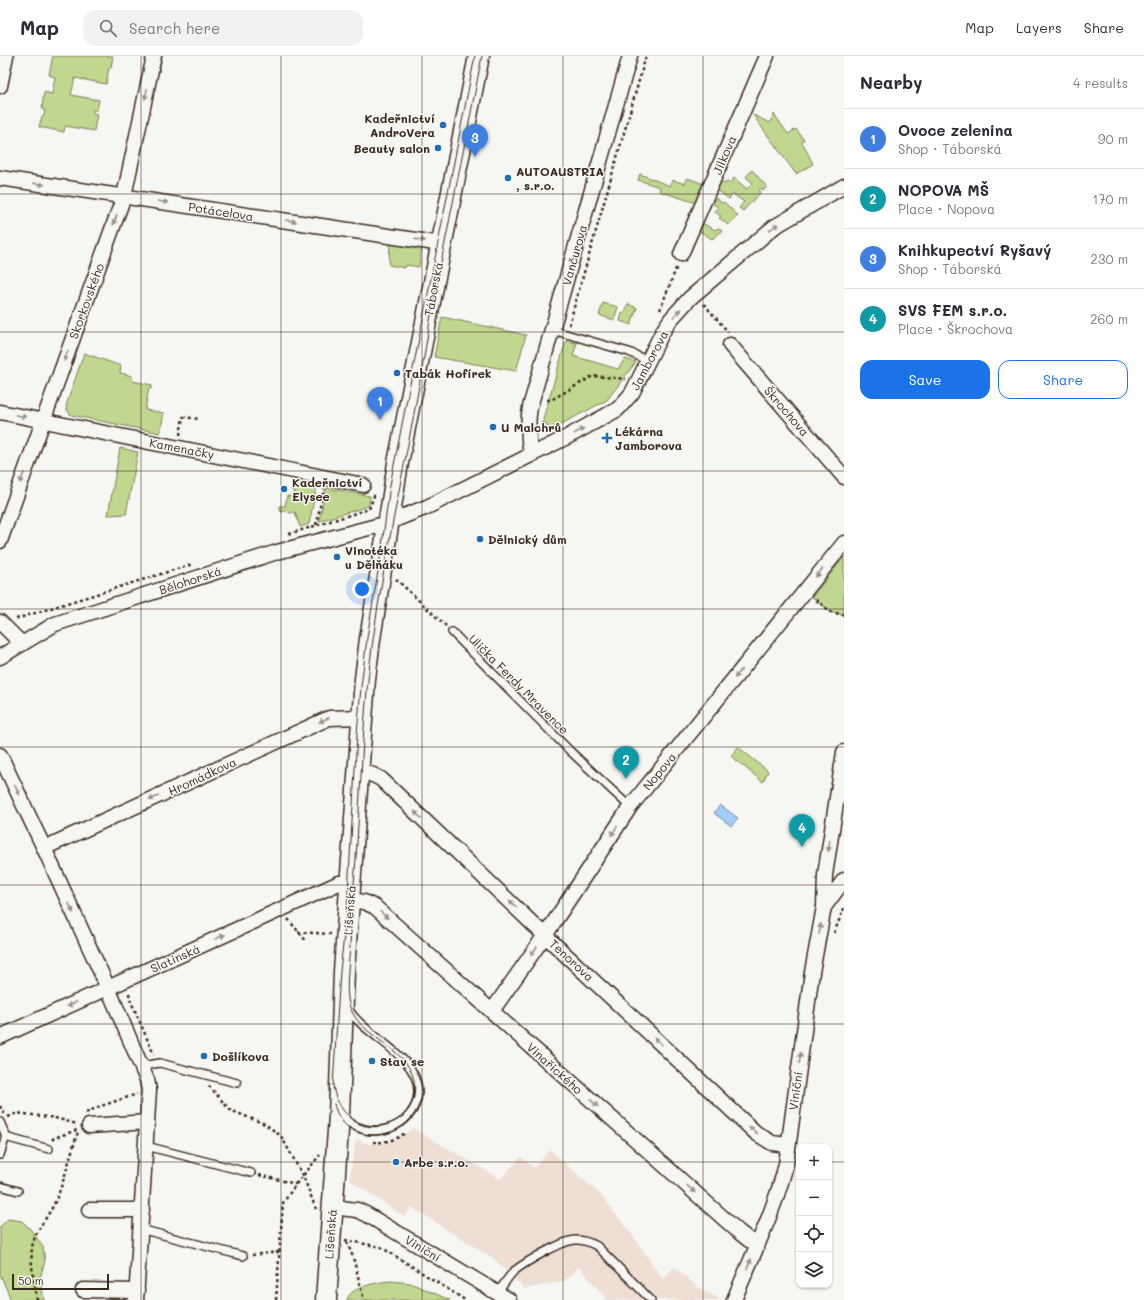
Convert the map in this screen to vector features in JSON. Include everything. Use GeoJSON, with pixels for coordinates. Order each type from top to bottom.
{"type":"FeatureCollection","features":[{"type":"Feature","properties":{"kind":"street"},"geometry":{"type":"LineString","coordinates":[[0,86],[6,56]]}},
{"type":"Feature","properties":{"kind":"street","name":"Skorkovského"},"geometry":{"type":"LineString","coordinates":[[0,541],[124,196],[154,56]]}},
{"type":"Feature","properties":{"kind":"street","name":"Táborská"},"geometry":{"type":"LineString","coordinates":[[388,522],[398,463],[479,56]]}},
{"type":"Feature","properties":{"kind":"street","name":"Vančurova"},"geometry":{"type":"LineString","coordinates":[[531,454],[527,420],[630,56]]}},
{"type":"Feature","properties":{"kind":"street","name":"Jílkova"},"geometry":{"type":"LineString","coordinates":[[681,254],[767,56]]}},
{"type":"Feature","properties":{"kind":"street","name":"Potácelova"},"geometry":{"type":"LineString","coordinates":[[0,178],[442,244]]}},
{"type":"Feature","properties":{"kind":"street","name":"Jamborova"},"geometry":{"type":"LineString","coordinates":[[388,522],[431,506],[569,436],[618,409],[632,393],[667,325],[690,298],[774,227],[844,186]]}},
{"type":"Feature","properties":{"kind":"street","name":"Škrochova"},"geometry":{"type":"LineString","coordinates":[[730,345],[844,477]]}},
{"type":"Feature","properties":{"kind":"street","name":"Kamenačky"},"geometry":{"type":"LineString","coordinates":[[0,412],[363,485]]}},
{"type":"Feature","properties":{"kind":"street","name":"Bělohorská"},"geometry":{"type":"LineString","coordinates":[[0,658],[21,643],[55,624],[277,552],[388,522]]}},
{"type":"Feature","properties":{"kind":"street","name":"Líšeňská"},"geometry":{"type":"LineString","coordinates":[[326,1300],[325,1211],[339,1110],[344,971],[362,718],[370,639],[388,522]]}},
{"type":"Feature","properties":{"kind":"street","name":"Nopova"},"geometry":{"type":"LineString","coordinates":[[492,1011],[630,808],[844,543]]}},
{"type":"Feature","properties":{"kind":"street"},"geometry":{"type":"LineString","coordinates":[[0,622],[21,643]]}},
{"type":"Feature","properties":{"kind":"street","name":"Hromádkova"},"geometry":{"type":"LineString","coordinates":[[44,848],[329,718],[362,718]]}},
{"type":"Feature","properties":{"kind":"street"},"geometry":{"type":"LineString","coordinates":[[824,908],[826,869],[844,752]]}},
{"type":"Feature","properties":{"kind":"street"},"geometry":{"type":"LineString","coordinates":[[0,755],[108,988],[147,1080],[149,1090],[136,1296],[83,1290]]}},
{"type":"Feature","properties":{"kind":"street","name":"Tenorova"},"geometry":{"type":"LineString","coordinates":[[358,770],[381,779],[756,1133],[772,1143],[788,1145]]}},
{"type":"Feature","properties":{"kind":"street","name":"Viniční"},"geometry":{"type":"LineString","coordinates":[[734,1300],[782,1181],[786,1164],[811,979],[824,908],[844,880]]}},
{"type":"Feature","properties":{"kind":"street","name":"Slatinská"},"geometry":{"type":"LineString","coordinates":[[0,1037],[339,884],[350,892]]}},
{"type":"Feature","properties":{"kind":"street","name":"Vinařického"},"geometry":{"type":"LineString","coordinates":[[350,892],[364,902],[375,907],[739,1232],[749,1240],[758,1243]]}},
{"type":"Feature","properties":{"kind":"street"},"geometry":{"type":"LineString","coordinates":[[82,1127],[147,1122]]}},
{"type":"Feature","properties":{"kind":"street","name":"Viniční"},"geometry":{"type":"LineString","coordinates":[[325,1211],[352,1209],[366,1214],[503,1296]]}},
{"type":"Feature","properties":{"kind":"street"},"geometry":{"type":"LineString","coordinates":[[89,1210],[142,1210]]}},
{"type":"Feature","properties":{"kind":"lane"},"geometry":{"type":"LineString","coordinates":[[552,330],[629,352],[648,361]]}},
{"type":"Feature","properties":{"kind":"lane","name":"Ulička Ferdy Mravence"},"geometry":{"type":"LineString","coordinates":[[452,632],[570,751],[630,808]]}},
{"type":"Feature","properties":{"kind":"lane"},"geometry":{"type":"LineString","coordinates":[[339,1110],[344,1118],[354,1126],[370,1131],[380,1131],[398,1124],[407,1117],[414,1107],[418,1092],[416,1078],[409,1066],[352,1015],[343,999]]}},
{"type":"Feature","properties":{"kind":"lane"},"geometry":{"type":"LineString","coordinates":[[141,1066],[160,1063],[237,1083]]}},
{"type":"Feature","properties":{"kind":"lane"},"geometry":{"type":"LineString","coordinates":[[0,1155],[5,1137],[3,1120]]}},
{"type":"Feature","properties":{"kind":"lane"},"geometry":{"type":"LineString","coordinates":[[5,1137],[47,1148]]}},
{"type":"Feature","properties":{"kind":"lane"},"geometry":{"type":"LineString","coordinates":[[146,1146],[251,1173]]}},
{"type":"Feature","properties":{"kind":"lane"},"geometry":{"type":"LineString","coordinates":[[0,1186],[18,1191]]}},
{"type":"Feature","properties":{"kind":"lane"},"geometry":{"type":"LineString","coordinates":[[140,1229],[243,1256]]}},
{"type":"Feature","properties":{"kind":"lane"},"geometry":{"type":"LineString","coordinates":[[503,1296],[514,1272],[534,1258],[566,1241],[577,1240],[588,1241],[597,1246],[651,1300]]}},
{"type":"Feature","properties":{"kind":"path"},"geometry":{"type":"LineString","coordinates":[[566,334],[646,56]]}},
{"type":"Feature","properties":{"kind":"path"},"geometry":{"type":"LineString","coordinates":[[660,310],[681,254]]}},
{"type":"Feature","properties":{"kind":"path"},"geometry":{"type":"LineString","coordinates":[[547,400],[551,400],[593,376],[628,380],[624,385]]}},
{"type":"Feature","properties":{"kind":"path"},"geometry":{"type":"LineString","coordinates":[[546,405],[550,392]]}},
{"type":"Feature","properties":{"kind":"path"},"geometry":{"type":"LineString","coordinates":[[180,436],[183,417],[199,420]]}},
{"type":"Feature","properties":{"kind":"path"},"geometry":{"type":"LineString","coordinates":[[542,419],[545,428],[552,432]]}},
{"type":"Feature","properties":{"kind":"path"},"geometry":{"type":"LineString","coordinates":[[316,525],[325,485]]}},
{"type":"Feature","properties":{"kind":"path"},"geometry":{"type":"LineString","coordinates":[[370,509],[374,496]]}},
{"type":"Feature","properties":{"kind":"path","name":"Ulička Ferdy Mravence"},"geometry":{"type":"LineString","coordinates":[[393,577],[452,632]]}},
{"type":"Feature","properties":{"kind":"path"},"geometry":{"type":"LineString","coordinates":[[816,600],[831,612],[844,615]]}},
{"type":"Feature","properties":{"kind":"path"},"geometry":{"type":"LineString","coordinates":[[287,917],[307,942]]}},
{"type":"Feature","properties":{"kind":"path"},"geometry":{"type":"LineString","coordinates":[[298,932],[336,934]]}},
{"type":"Feature","properties":{"kind":"path"},"geometry":{"type":"LineString","coordinates":[[205,1074],[206,1084],[230,1110],[261,1122],[281,1136],[303,1176],[325,1211]]}},
{"type":"Feature","properties":{"kind":"path"},"geometry":{"type":"LineString","coordinates":[[38,1300],[32,1261],[32,1247],[37,1233],[54,1204],[82,1127],[84,1115],[91,1109],[138,1094]]}},
{"type":"Feature","properties":{"kind":"path"},"geometry":{"type":"LineString","coordinates":[[3,1120],[17,1113],[55,1118],[82,1127]]}},
{"type":"Feature","properties":{"kind":"path"},"geometry":{"type":"LineString","coordinates":[[47,1148],[54,1138],[82,1127]]}},
{"type":"Feature","properties":{"kind":"path"},"geometry":{"type":"LineString","coordinates":[[276,1300],[283,1203],[320,1154]]}},
{"type":"Feature","properties":{"kind":"path"},"geometry":{"type":"LineString","coordinates":[[251,1173],[296,1184]]}},
{"type":"Feature","properties":{"kind":"path"},"geometry":{"type":"LineString","coordinates":[[342,1238],[381,1247],[465,1300]]}},
{"type":"Feature","properties":{"kind":"path"},"geometry":{"type":"LineString","coordinates":[[346,1240],[353,1257],[364,1300]]}},
{"type":"Feature","properties":{"kind":"path"},"geometry":{"type":"LineString","coordinates":[[243,1256],[279,1252]]}},
{"type":"Feature","properties":{"kind":"shaded area"},"geometry":{"type":"Polygon","coordinates":[[[413,1128],[500,1179],[521,1157],[534,1168],[550,1150],[600,1194],[633,1236],[663,1279],[674,1267],[703,1291],[721,1300],[608,1300],[579,1267],[564,1281],[525,1289],[490,1255],[489,1256],[411,1207],[405,1217],[351,1181],[350,1177],[356,1140],[370,1144],[384,1143],[396,1140],[413,1128]]]}},
{"type":"Feature","properties":{"kind":"green space"},"geometry":{"type":"Polygon","coordinates":[[[53,56],[113,56],[106,84],[75,78],[71,95],[99,100],[97,110],[93,110],[93,113],[97,114],[94,131],[65,126],[64,132],[39,127],[45,111],[42,107],[44,92],[52,94],[55,77],[49,75],[53,56]]]}},
{"type":"Feature","properties":{"kind":"green space"},"geometry":{"type":"Polygon","coordinates":[[[774,114],[788,134],[796,129],[804,140],[802,142],[813,164],[796,174],[753,115],[770,123],[774,114]]]}},
{"type":"Feature","properties":{"kind":"green space"},"geometry":{"type":"Polygon","coordinates":[[[752,170],[767,187],[763,190],[761,188],[759,191],[760,193],[743,211],[739,208],[744,202],[733,194],[729,199],[716,189],[719,180],[725,184],[726,181],[730,183],[734,178],[747,189],[753,183],[746,177],[752,170]]]}},
{"type":"Feature","properties":{"kind":"green space"},"geometry":{"type":"Polygon","coordinates":[[[640,174],[670,186],[673,180],[685,184],[687,178],[704,184],[696,203],[659,191],[660,187],[638,180],[640,174]]]}},
{"type":"Feature","properties":{"kind":"green space"},"geometry":{"type":"Polygon","coordinates":[[[716,198],[722,203],[724,202],[738,216],[728,225],[719,218],[721,216],[715,212],[718,207],[713,204],[716,198]]]}},
{"type":"Feature","properties":{"kind":"green space"},"geometry":{"type":"Polygon","coordinates":[[[700,222],[715,230],[718,228],[722,231],[712,239],[696,229],[700,222]]]}},
{"type":"Feature","properties":{"kind":"green space"},"geometry":{"type":"Polygon","coordinates":[[[390,242],[422,246],[419,267],[406,265],[405,268],[389,265],[390,242]]]}},
{"type":"Feature","properties":{"kind":"green space"},"geometry":{"type":"Polygon","coordinates":[[[603,303],[618,307],[614,320],[599,315],[603,303]]]}},
{"type":"Feature","properties":{"kind":"green space"},"geometry":{"type":"Polygon","coordinates":[[[628,304],[637,308],[631,325],[620,321],[622,313],[625,313],[628,304]]]}},
{"type":"Feature","properties":{"kind":"green space"},"geometry":{"type":"Polygon","coordinates":[[[442,317],[526,335],[516,371],[434,357],[442,317]]]}},
{"type":"Feature","properties":{"kind":"green space"},"geometry":{"type":"Polygon","coordinates":[[[566,341],[577,343],[573,356],[618,369],[625,359],[636,362],[607,400],[552,429],[547,426],[543,419],[566,341]]]}},
{"type":"Feature","properties":{"kind":"green space"},"geometry":{"type":"Polygon","coordinates":[[[84,353],[121,366],[120,373],[132,376],[132,381],[152,385],[151,389],[149,388],[145,410],[164,413],[160,433],[71,415],[66,406],[84,353]]]}},
{"type":"Feature","properties":{"kind":"green space"},"geometry":{"type":"Polygon","coordinates":[[[120,448],[138,452],[126,514],[108,515],[120,448]]]}},
{"type":"Feature","properties":{"kind":"green space"},"geometry":{"type":"Polygon","coordinates":[[[294,482],[317,486],[309,524],[300,527],[295,512],[289,513],[288,510],[281,512],[279,506],[285,506],[287,496],[294,497],[295,491],[292,491],[294,482]]]}},
{"type":"Feature","properties":{"kind":"green space"},"geometry":{"type":"Polygon","coordinates":[[[326,488],[370,496],[369,506],[319,521],[326,488]]]}},
{"type":"Feature","properties":{"kind":"green space"},"geometry":{"type":"Polygon","coordinates":[[[844,557],[844,615],[831,612],[812,597],[844,557]]]}},
{"type":"Feature","properties":{"kind":"green space"},"geometry":{"type":"Polygon","coordinates":[[[738,747],[768,771],[763,782],[731,756],[738,747]]]}},
{"type":"Feature","properties":{"kind":"green space"},"geometry":{"type":"Polygon","coordinates":[[[8,1219],[22,1221],[32,1231],[43,1247],[45,1261],[40,1278],[44,1300],[11,1300],[0,1274],[0,1227],[8,1219]]]}},
{"type":"Feature","properties":{"kind":"green space"},"geometry":{"type":"Polygon","coordinates":[[[390,1281],[410,1283],[450,1300],[347,1300],[349,1295],[365,1286],[390,1281]]]}},
{"type":"Feature","properties":{"kind":"water"},"geometry":{"type":"Polygon","coordinates":[[[720,805],[738,818],[731,826],[714,813],[720,805]]]}},
{"type":"Feature","properties":{"kind":"tram line"},"geometry":{"type":"LineString","coordinates":[[475,56],[390,485],[361,687],[347,910],[340,971],[333,1086],[340,1105],[351,1118],[365,1124],[381,1126],[395,1121],[407,1112],[414,1099],[414,1081],[410,1069],[402,1058],[360,1023],[352,1012],[348,999],[347,986],[367,686],[377,609],[432,309],[482,56]]}},
{"type":"Feature","properties":{"kind":"tram line"},"geometry":{"type":"LineString","coordinates":[[334,1104],[340,1118],[349,1128],[360,1134],[373,1136],[387,1134],[399,1128],[410,1119],[418,1107],[422,1090],[416,1073]]}},
{"type":"Feature","properties":{"kind":"place","name":"Kadeřnictví AndroVera"},"geometry":{"type":"Point","coordinates":[443,125]}},
{"type":"Feature","properties":{"kind":"place","name":"Beauty salon"},"geometry":{"type":"Point","coordinates":[438,148]}},
{"type":"Feature","properties":{"kind":"place","name":"Knihkupectví Ryšavý"},"geometry":{"type":"Point","coordinates":[475,157]}},
{"type":"Feature","properties":{"kind":"place","name":"AUTOAUSTRIA , s.r.o."},"geometry":{"type":"Point","coordinates":[508,178]}},
{"type":"Feature","properties":{"kind":"place","name":"Tabák Hofírek"},"geometry":{"type":"Point","coordinates":[397,373]}},
{"type":"Feature","properties":{"kind":"place","name":"Ovoce zelenina"},"geometry":{"type":"Point","coordinates":[380,420]}},
{"type":"Feature","properties":{"kind":"place","name":"U Malchrů"},"geometry":{"type":"Point","coordinates":[493,427]}},
{"type":"Feature","properties":{"kind":"place","name":"Lékárna Jamborova"},"geometry":{"type":"Point","coordinates":[607,438]}},
{"type":"Feature","properties":{"kind":"place","name":"Kadeřnictví Elysee"},"geometry":{"type":"Point","coordinates":[284,489]}},
{"type":"Feature","properties":{"kind":"place","name":"Dělnický dům"},"geometry":{"type":"Point","coordinates":[480,539]}},
{"type":"Feature","properties":{"kind":"place","name":"Vinotéka u Dělňáku"},"geometry":{"type":"Point","coordinates":[337,557]}},
{"type":"Feature","properties":{"kind":"place","name":"NOPOVA MŠ"},"geometry":{"type":"Point","coordinates":[626,779]}},
{"type":"Feature","properties":{"kind":"place","name":"SVS FEM s.r.o."},"geometry":{"type":"Point","coordinates":[802,847]}},
{"type":"Feature","properties":{"kind":"place","name":"Došlíkova"},"geometry":{"type":"Point","coordinates":[204,1056]}},
{"type":"Feature","properties":{"kind":"place","name":"Stav se"},"geometry":{"type":"Point","coordinates":[372,1061]}},
{"type":"Feature","properties":{"kind":"place","name":"Arbe s.r.o."},"geometry":{"type":"Point","coordinates":[396,1162]}}]}
